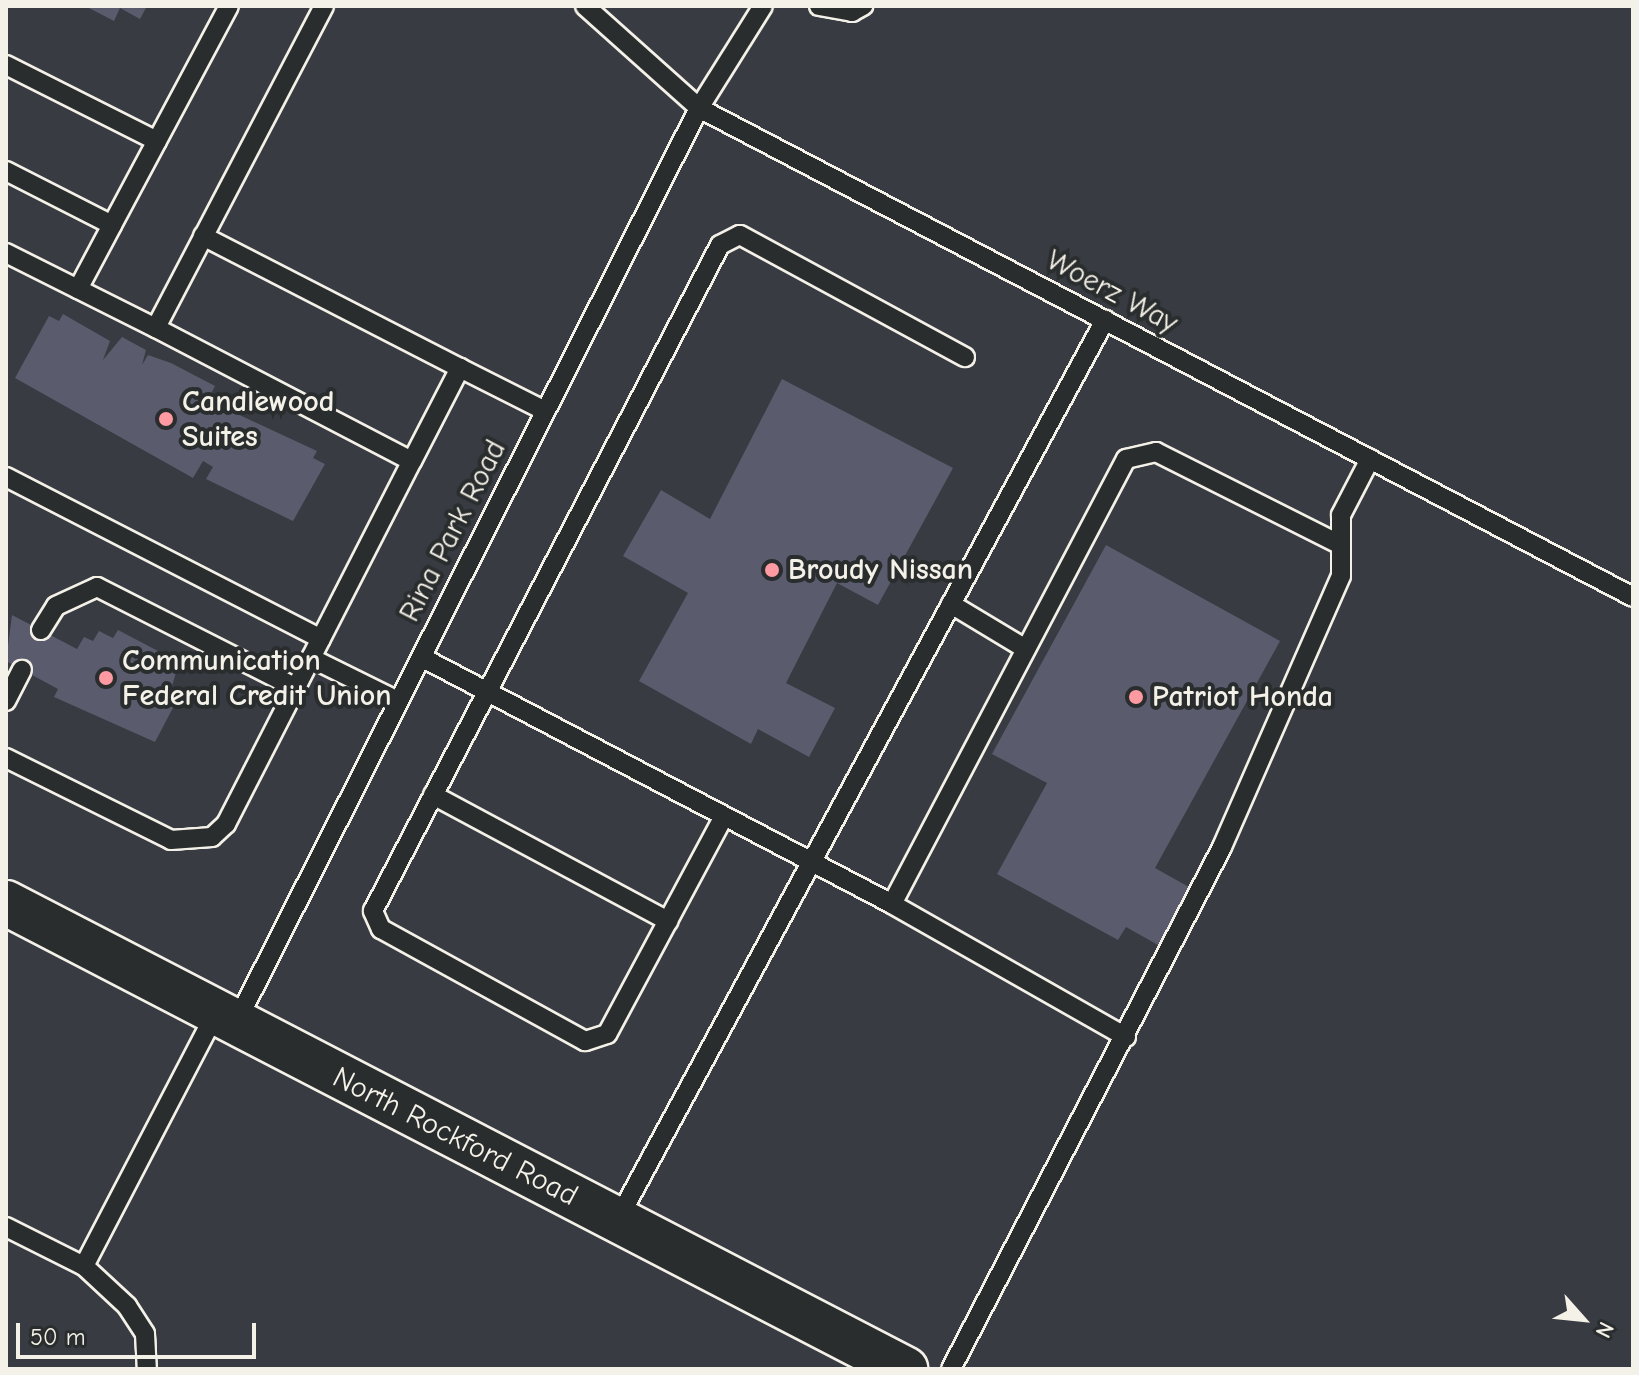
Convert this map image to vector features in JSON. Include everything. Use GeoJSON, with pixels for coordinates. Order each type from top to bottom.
{"type":"FeatureCollection","features":[{"type":"Feature","properties":{"kind":"street","name":"North Rockford Road"},"geometry":{"type":"LineString","coordinates":[[6,903],[905,1369]]}},
{"type":"Feature","properties":{"kind":"lane"},"geometry":{"type":"LineString","coordinates":[[209,6],[217,28]]}},
{"type":"Feature","properties":{"kind":"lane"},"geometry":{"type":"LineString","coordinates":[[78,289],[229,6]]}},
{"type":"Feature","properties":{"kind":"lane"},"geometry":{"type":"LineString","coordinates":[[156,328],[324,6]]}},
{"type":"Feature","properties":{"kind":"lane","name":"Woerz Way"},"geometry":{"type":"LineString","coordinates":[[585,6],[699,108],[1633,597]]}},
{"type":"Feature","properties":{"kind":"lane","name":"Rina Park Road"},"geometry":{"type":"LineString","coordinates":[[84,1266],[226,1017],[398,701],[699,108],[763,6]]}},
{"type":"Feature","properties":{"kind":"lane"},"geometry":{"type":"LineString","coordinates":[[819,6],[852,12],[863,6]]}},
{"type":"Feature","properties":{"kind":"lane"},"geometry":{"type":"LineString","coordinates":[[6,65],[157,141]]}},
{"type":"Feature","properties":{"kind":"lane"},"geometry":{"type":"LineString","coordinates":[[6,171],[112,225]]}},
{"type":"Feature","properties":{"kind":"lane"},"geometry":{"type":"LineString","coordinates":[[723,818],[607,1034],[585,1041],[381,929],[373,911],[720,245],[740,235],[965,357]]}},
{"type":"Feature","properties":{"kind":"lane"},"geometry":{"type":"LineString","coordinates":[[203,236],[545,411]]}},
{"type":"Feature","properties":{"kind":"lane"},"geometry":{"type":"LineString","coordinates":[[6,253],[412,461]]}},
{"type":"Feature","properties":{"kind":"lane"},"geometry":{"type":"LineString","coordinates":[[617,1221],[1105,320]]}},
{"type":"Feature","properties":{"kind":"lane"},"geometry":{"type":"LineString","coordinates":[[6,758],[191,844],[226,824],[460,368]]}},
{"type":"Feature","properties":{"kind":"lane"},"geometry":{"type":"LineString","coordinates":[[892,904],[1126,459],[1156,452],[1341,545]]}},
{"type":"Feature","properties":{"kind":"lane"},"geometry":{"type":"LineString","coordinates":[[951,1369],[1126,1037],[1288,702],[1341,576],[1341,515],[1370,459]]}},
{"type":"Feature","properties":{"kind":"lane"},"geometry":{"type":"LineString","coordinates":[[6,477],[321,639]]}},
{"type":"Feature","properties":{"kind":"lane"},"geometry":{"type":"LineString","coordinates":[[41,630],[56,606],[97,587],[296,688]]}},
{"type":"Feature","properties":{"kind":"lane"},"geometry":{"type":"LineString","coordinates":[[951,604],[1026,649]]}},
{"type":"Feature","properties":{"kind":"lane"},"geometry":{"type":"LineString","coordinates":[[421,657],[810,864],[892,904],[1126,1037]]}},
{"type":"Feature","properties":{"kind":"lane"},"geometry":{"type":"LineString","coordinates":[[311,658],[398,701]]}},
{"type":"Feature","properties":{"kind":"lane"},"geometry":{"type":"LineString","coordinates":[[6,701],[22,670]]}},
{"type":"Feature","properties":{"kind":"lane"},"geometry":{"type":"LineString","coordinates":[[433,795],[668,921]]}},
{"type":"Feature","properties":{"kind":"lane"},"geometry":{"type":"LineString","coordinates":[[6,1227],[84,1266],[145,1334],[147,1369]]}},
{"type":"Feature","properties":{"kind":"building"},"geometry":{"type":"Polygon","coordinates":[[[85,6],[147,6],[140,19],[120,8],[114,21],[85,6]]]}},
{"type":"Feature","properties":{"kind":"building","name":"Candlewood Suites"},"geometry":{"type":"Polygon","coordinates":[[[63,314],[110,341],[103,360],[122,337],[146,350],[142,365],[148,355],[171,363],[215,386],[212,392],[234,405],[231,411],[317,451],[313,458],[325,464],[293,521],[206,479],[213,467],[203,461],[193,478],[15,378],[49,316],[59,321],[63,314]]]}},
{"type":"Feature","properties":{"kind":"building","name":"Broudy Nissan"},"geometry":{"type":"Polygon","coordinates":[[[782,379],[953,468],[878,605],[837,583],[786,683],[835,708],[809,757],[758,729],[751,744],[639,681],[688,593],[623,556],[661,490],[710,519],[782,379]]]}},
{"type":"Feature","properties":{"kind":"building","name":"Patriot Honda"},"geometry":{"type":"Polygon","coordinates":[[[1106,545],[1280,641],[1155,868],[1189,887],[1158,945],[1126,927],[1118,940],[997,874],[1047,783],[992,754],[1106,545]]]}},
{"type":"Feature","properties":{"kind":"building","name":"Communication Federal Credit Union"},"geometry":{"type":"Polygon","coordinates":[[[12,615],[77,649],[84,637],[93,641],[99,631],[113,638],[118,630],[179,662],[168,700],[175,704],[155,742],[54,697],[58,689],[6,661],[12,615]]]}},
{"type":"Feature","properties":{"kind":"place","name":"Candlewood Suites"},"geometry":{"type":"Point","coordinates":[166,419]}},
{"type":"Feature","properties":{"kind":"place","name":"Broudy Nissan"},"geometry":{"type":"Point","coordinates":[772,570]}},
{"type":"Feature","properties":{"kind":"place","name":"Communication Federal Credit Union"},"geometry":{"type":"Point","coordinates":[106,678]}},
{"type":"Feature","properties":{"kind":"place","name":"Patriot Honda"},"geometry":{"type":"Point","coordinates":[1136,697]}}]}
